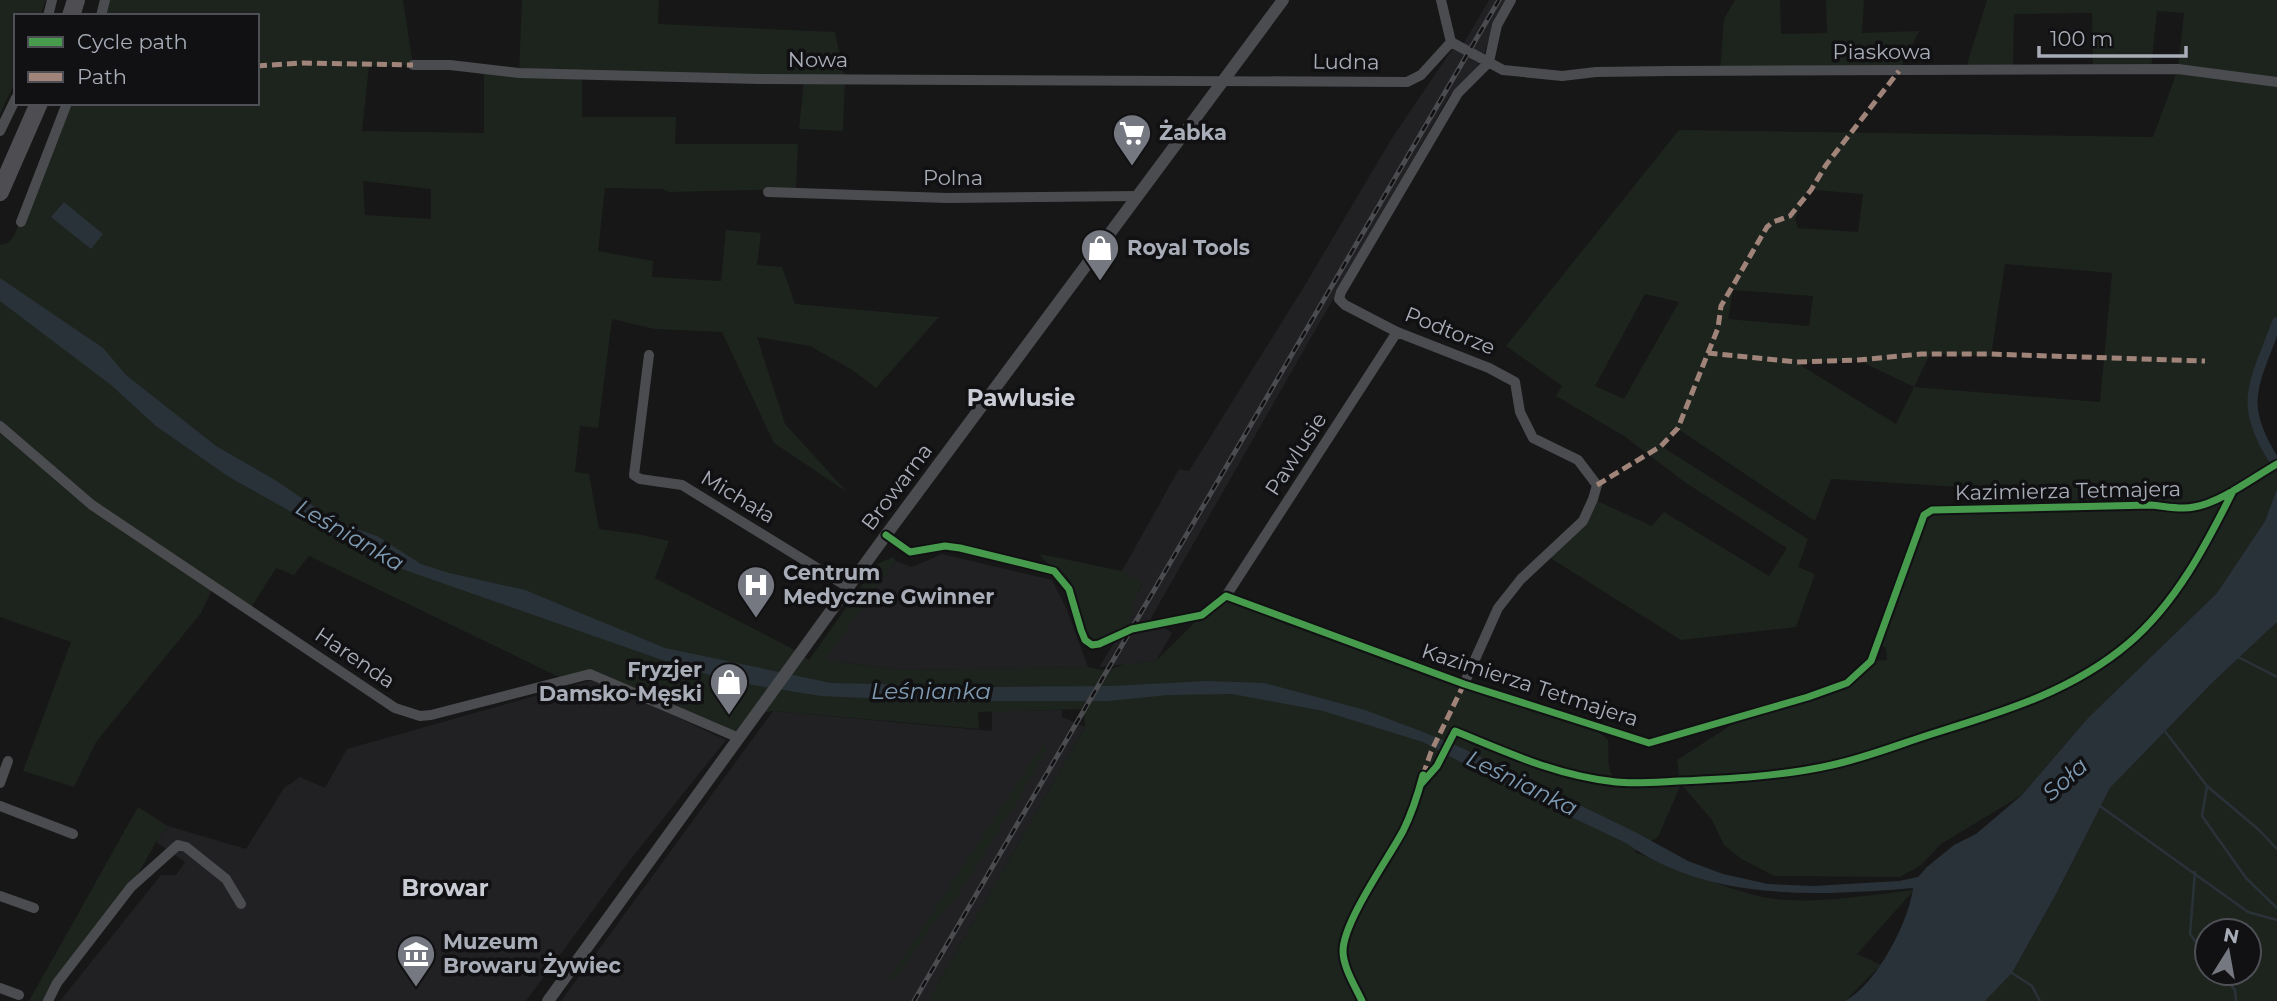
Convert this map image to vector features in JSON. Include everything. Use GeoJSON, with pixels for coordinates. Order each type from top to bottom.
{"type":"FeatureCollection","features":[{"type":"Feature","properties":{"kind":"highway"},"geometry":{"type":"LineString","coordinates":[[0,192],[38,105]]}},
{"type":"Feature","properties":{"kind":"street","name":"Browarna"},"geometry":{"type":"LineString","coordinates":[[548,1001],[799,653],[1283,0]]}},
{"type":"Feature","properties":{"kind":"street"},"geometry":{"type":"LineString","coordinates":[[1441,0],[1451,42],[1489,62],[1497,25],[1510,0]]}},
{"type":"Feature","properties":{"kind":"street","name":"Ludna"},"geometry":{"type":"LineString","coordinates":[[1224,80],[1407,82],[1421,75],[1451,42]]}},
{"type":"Feature","properties":{"kind":"street","name":"Piaskowa"},"geometry":{"type":"LineString","coordinates":[[1489,62],[1503,70],[1562,76],[1596,72],[1670,71],[2178,69],[2277,82]]}},
{"type":"Feature","properties":{"kind":"street","name":"Podtorze"},"geometry":{"type":"LineString","coordinates":[[1464,684],[1499,608],[1521,579],[1583,521],[1597,485],[1578,460],[1533,438],[1520,412],[1515,382],[1492,369],[1397,331],[1345,305],[1339,299],[1458,93],[1489,62]]}},
{"type":"Feature","properties":{"kind":"street","name":"Nowa"},"geometry":{"type":"LineString","coordinates":[[413,65],[450,65],[519,73],[759,79],[1224,80]]}},
{"type":"Feature","properties":{"kind":"street"},"geometry":{"type":"LineString","coordinates":[[0,131],[14,102]]}},
{"type":"Feature","properties":{"kind":"street"},"geometry":{"type":"LineString","coordinates":[[21,222],[66,105]]}},
{"type":"Feature","properties":{"kind":"street","name":"Polna"},"geometry":{"type":"LineString","coordinates":[[768,192],[947,198],[1138,196]]}},
{"type":"Feature","properties":{"kind":"street","name":"Pawlusie"},"geometry":{"type":"LineString","coordinates":[[1226,596],[1397,331]]}},
{"type":"Feature","properties":{"kind":"street","name":"Michała"},"geometry":{"type":"LineString","coordinates":[[649,355],[635,475],[640,480],[682,485],[848,587]]}},
{"type":"Feature","properties":{"kind":"street","name":"Harenda"},"geometry":{"type":"LineString","coordinates":[[0,426],[92,505],[395,708],[419,716],[431,715],[590,674],[739,738]]}},
{"type":"Feature","properties":{"kind":"street","name":"Kazimierza Tetmajera"},"geometry":{"type":"LineString","coordinates":[[1226,596],[1464,684],[1649,743],[1847,683],[1871,661],[1924,515],[1932,510],[2151,505],[2197,507],[2233,491],[2273,466]]}},
{"type":"Feature","properties":{"kind":"street"},"geometry":{"type":"LineString","coordinates":[[886,535],[910,552],[945,546],[1054,571],[1069,589],[1085,640],[1092,645],[1132,629],[1202,615],[1226,596]]}},
{"type":"Feature","properties":{"kind":"street"},"geometry":{"type":"LineString","coordinates":[[0,783],[8,761]]}},
{"type":"Feature","properties":{"kind":"street"},"geometry":{"type":"LineString","coordinates":[[0,806],[73,834]]}},
{"type":"Feature","properties":{"kind":"street"},"geometry":{"type":"LineString","coordinates":[[48,1001],[57,983],[131,887],[178,845],[187,848],[226,879],[241,904]]}},
{"type":"Feature","properties":{"kind":"street"},"geometry":{"type":"LineString","coordinates":[[0,896],[34,908]]}},
{"type":"Feature","properties":{"kind":"street"},"geometry":{"type":"LineString","coordinates":[[0,988],[19,995]]}},
{"type":"Feature","properties":{"kind":"shaded area"},"geometry":{"type":"Polygon","coordinates":[[[0,0],[46,0],[41,14],[14,14],[14,84],[0,114],[0,0]]]}},
{"type":"Feature","properties":{"kind":"shaded area"},"geometry":{"type":"Polygon","coordinates":[[[105,0],[403,0],[413,65],[369,66],[362,131],[484,133],[484,69],[519,73],[522,0],[659,0],[658,24],[835,32],[845,80],[843,131],[799,129],[804,80],[582,75],[582,117],[676,117],[675,144],[798,144],[796,189],[669,192],[662,189],[605,188],[598,251],[653,261],[652,277],[721,281],[726,230],[761,233],[757,265],[782,267],[795,304],[939,317],[876,388],[854,371],[810,346],[757,337],[785,424],[847,492],[774,443],[722,332],[655,329],[612,319],[598,428],[580,426],[575,472],[589,474],[599,529],[669,541],[655,578],[791,648],[809,660],[877,564],[893,557],[896,561],[825,660],[902,670],[1088,667],[1107,671],[1124,664],[1156,661],[1202,615],[1226,596],[1587,722],[1608,740],[1610,769],[1617,781],[1624,786],[1642,788],[1679,775],[1677,760],[1750,713],[1847,683],[1871,661],[1887,660],[1886,649],[1881,644],[1927,517],[1932,514],[2144,504],[2106,500],[1995,502],[1993,489],[1831,479],[1815,521],[1678,429],[1661,446],[1808,539],[1798,567],[1815,574],[1796,627],[1681,640],[1547,556],[1583,521],[1593,499],[1652,526],[1664,512],[1769,576],[1787,548],[1686,483],[1624,436],[1556,396],[1562,386],[1506,346],[1679,130],[2153,137],[2178,69],[2184,13],[2157,11],[2151,69],[2093,70],[2092,13],[2014,14],[2013,70],[1965,71],[1987,0],[2277,0],[2277,322],[2251,397],[2256,428],[2267,450],[2277,461],[2277,489],[2265,521],[2217,593],[2088,718],[2022,795],[1941,844],[1921,865],[1900,877],[1774,876],[1740,858],[1724,845],[1712,820],[1681,784],[1658,837],[1634,852],[1729,888],[1762,897],[1838,899],[1914,890],[1857,954],[1881,965],[1845,1001],[928,1001],[1085,727],[1084,709],[978,712],[979,729],[773,711],[757,714],[739,738],[590,674],[563,679],[309,556],[294,575],[276,568],[249,611],[213,587],[201,613],[96,742],[74,787],[23,771],[71,642],[0,617],[0,245],[8,243],[14,236],[66,105],[259,105],[259,14],[102,14],[105,0]],[[363,181],[365,215],[431,219],[431,189],[363,181]],[[1809,187],[1795,219],[1798,228],[1858,232],[1863,194],[1815,190],[1809,187]],[[2005,264],[1991,356],[1930,354],[1914,387],[2100,402],[2112,273],[2005,264]],[[1733,290],[1728,319],[1809,326],[1813,296],[1733,290]],[[1645,294],[1595,386],[1624,399],[1679,302],[1645,294]],[[1858,360],[1797,363],[1896,424],[1914,387],[1858,360]]]}},
{"type":"Feature","properties":{"kind":"shaded area"},"geometry":{"type":"Polygon","coordinates":[[[1489,0],[1506,0],[1484,54],[1476,68],[1449,96],[1151,618],[1172,633],[1156,661],[1099,667],[1134,611],[1130,609],[1142,584],[1122,571],[1179,469],[1189,471],[1302,290],[1392,138],[1451,51],[1464,43],[1489,0]]]}},
{"type":"Feature","properties":{"kind":"shaded area"},"geometry":{"type":"Polygon","coordinates":[[[1735,0],[1780,0],[1781,34],[1827,33],[1826,0],[1864,0],[1862,33],[1919,31],[1899,71],[1720,71],[1724,19],[1735,0]]]}},
{"type":"Feature","properties":{"kind":"shaded area"},"geometry":{"type":"Polygon","coordinates":[[[942,554],[1052,580],[1067,610],[1088,667],[902,670],[824,660],[896,561],[912,567],[942,554]]]}},
{"type":"Feature","properties":{"kind":"shaded area"},"geometry":{"type":"Polygon","coordinates":[[[1040,554],[1122,571],[1142,583],[1127,625],[1098,641],[1091,637],[1083,624],[1068,578],[1046,562],[1040,554]]]}},
{"type":"Feature","properties":{"kind":"shaded area"},"geometry":{"type":"Polygon","coordinates":[[[2277,622],[2277,1001],[1985,1001],[2012,973],[2110,788],[2212,683],[2277,622]]]}},
{"type":"Feature","properties":{"kind":"shaded area"},"geometry":{"type":"Polygon","coordinates":[[[595,679],[726,740],[630,860],[526,1001],[60,1001],[161,875],[176,875],[185,862],[156,842],[168,826],[246,849],[284,788],[300,777],[325,788],[347,749],[595,679]]]}},
{"type":"Feature","properties":{"kind":"shaded area"},"geometry":{"type":"Polygon","coordinates":[[[1062,710],[1062,717],[1085,727],[928,1001],[561,1001],[773,711],[992,731],[992,711],[1062,710]]]}},
{"type":"Feature","properties":{"kind":"shaded area"},"geometry":{"type":"Polygon","coordinates":[[[1043,745],[1047,748],[1017,802],[960,892],[931,926],[898,975],[883,987],[1043,745]]]}},
{"type":"Feature","properties":{"kind":"shaded area"},"geometry":{"type":"Polygon","coordinates":[[[138,807],[168,826],[131,887],[48,1001],[29,1001],[138,807]]]}},
{"type":"Feature","properties":{"kind":"water"},"geometry":{"type":"Polygon","coordinates":[[[64,202],[103,234],[91,249],[51,217],[64,202]]]}},
{"type":"Feature","properties":{"kind":"water"},"geometry":{"type":"Polygon","coordinates":[[[0,278],[103,348],[126,375],[216,446],[275,480],[337,522],[377,536],[421,564],[525,590],[665,648],[831,683],[997,687],[1111,686],[1207,681],[1264,683],[1365,710],[1423,732],[1462,748],[1637,833],[1688,861],[1723,874],[1768,884],[1813,886],[1899,881],[1918,877],[1954,845],[1976,834],[2022,795],[2088,718],[2217,593],[2265,521],[2277,489],[2277,622],[2212,683],[2110,788],[2012,973],[1985,1001],[1845,1001],[1868,981],[1889,951],[1905,918],[1913,888],[1840,893],[1765,891],[1692,876],[1658,862],[1626,843],[1498,782],[1423,742],[1323,711],[1232,694],[1168,695],[1108,701],[932,701],[821,696],[729,681],[668,662],[379,561],[229,477],[156,426],[111,385],[0,301],[0,278]]]}},
{"type":"Feature","properties":{"kind":"waterway"},"geometry":{"type":"LineString","coordinates":[[2277,322],[2253,394],[2256,426],[2277,465]]}},
{"type":"Feature","properties":{"kind":"waterway"},"geometry":{"type":"LineString","coordinates":[[2236,656],[2277,677]]}},
{"type":"Feature","properties":{"kind":"waterway"},"geometry":{"type":"LineString","coordinates":[[2164,730],[2207,786],[2277,849]]}},
{"type":"Feature","properties":{"kind":"waterway"},"geometry":{"type":"LineString","coordinates":[[2207,786],[2202,816],[2246,878],[2277,908]]}},
{"type":"Feature","properties":{"kind":"waterway"},"geometry":{"type":"LineString","coordinates":[[2100,806],[2248,912],[2277,920]]}},
{"type":"Feature","properties":{"kind":"waterway"},"geometry":{"type":"LineString","coordinates":[[2193,938],[2190,934],[2195,872]]}},
{"type":"Feature","properties":{"kind":"waterway"},"geometry":{"type":"LineString","coordinates":[[2012,973],[2032,986],[2040,1001]]}},
{"type":"Feature","properties":{"kind":"waterway"},"geometry":{"type":"LineString","coordinates":[[2232,987],[2236,1001]]}},
{"type":"Feature","properties":{"kind":"railway"},"geometry":{"type":"LineString","coordinates":[[914,1001],[1499,0]]}},
{"type":"Feature","properties":{"kind":"marked path"},"geometry":{"type":"LineString","coordinates":[[259,66],[302,63],[413,65]]}},
{"type":"Feature","properties":{"kind":"marked path"},"geometry":{"type":"LineString","coordinates":[[1708,353],[1718,328],[1721,306],[1767,227],[1790,216],[1899,71]]}},
{"type":"Feature","properties":{"kind":"marked path"},"geometry":{"type":"LineString","coordinates":[[1597,485],[1661,446],[1678,428],[1708,353],[1796,362],[1921,354],[2205,361]]}},
{"type":"Feature","properties":{"kind":"marked path"},"geometry":{"type":"LineString","coordinates":[[1423,775],[1431,752],[1464,684]]}},
{"type":"Feature","properties":{"kind":"cycle path"},"geometry":{"type":"LineString","coordinates":[[886,535],[910,552],[945,546],[1054,571],[1069,589],[1085,640],[1092,645],[1132,629],[1202,615],[1226,596],[1464,684],[1649,743],[1847,683],[1871,661],[1924,515],[1932,510],[2151,505],[2189,508],[2204,505],[2226,495],[2277,464]]}},
{"type":"Feature","properties":{"kind":"cycle path"},"geometry":{"type":"LineString","coordinates":[[1421,784],[1437,766],[1455,731],[1574,775],[1616,782],[1655,782],[1756,776],[1832,765],[2014,707],[2086,674],[2129,643],[2146,627],[2188,572],[2233,491]]}},
{"type":"Feature","properties":{"kind":"cycle path"},"geometry":{"type":"LineString","coordinates":[[1362,1001],[1345,963],[1345,939],[1367,891],[1403,831],[1423,775]]}},
{"type":"Feature","properties":{"kind":"place","name":"Żabka"},"geometry":{"type":"Point","coordinates":[1132,167]}},
{"type":"Feature","properties":{"kind":"place","name":"Royal Tools"},"geometry":{"type":"Point","coordinates":[1100,282]}},
{"type":"Feature","properties":{"kind":"place","name":"Centrum Medyczne Gwinner"},"geometry":{"type":"Point","coordinates":[756,619]}},
{"type":"Feature","properties":{"kind":"place","name":"Fryzjer Damsko-Męski"},"geometry":{"type":"Point","coordinates":[729,716]}},
{"type":"Feature","properties":{"kind":"place","name":"Muzeum Browaru Żywiec"},"geometry":{"type":"Point","coordinates":[416,988]}},
{"type":"Feature","properties":{"kind":"district","name":"Pawlusie"},"geometry":{"type":"Point","coordinates":[1021,398]}},
{"type":"Feature","properties":{"kind":"district","name":"Browar"},"geometry":{"type":"Point","coordinates":[445,888]}},
{"type":"Feature","properties":{"kind":"water label","name":"Leśnianka"},"geometry":{"type":"Point","coordinates":[350,535]}},
{"type":"Feature","properties":{"kind":"water label","name":"Leśnianka"},"geometry":{"type":"Point","coordinates":[931,691]}},
{"type":"Feature","properties":{"kind":"water label","name":"Soła"},"geometry":{"type":"Point","coordinates":[2065,779]}},
{"type":"Feature","properties":{"kind":"water label","name":"Leśnianka"},"geometry":{"type":"Point","coordinates":[1522,783]}}]}
